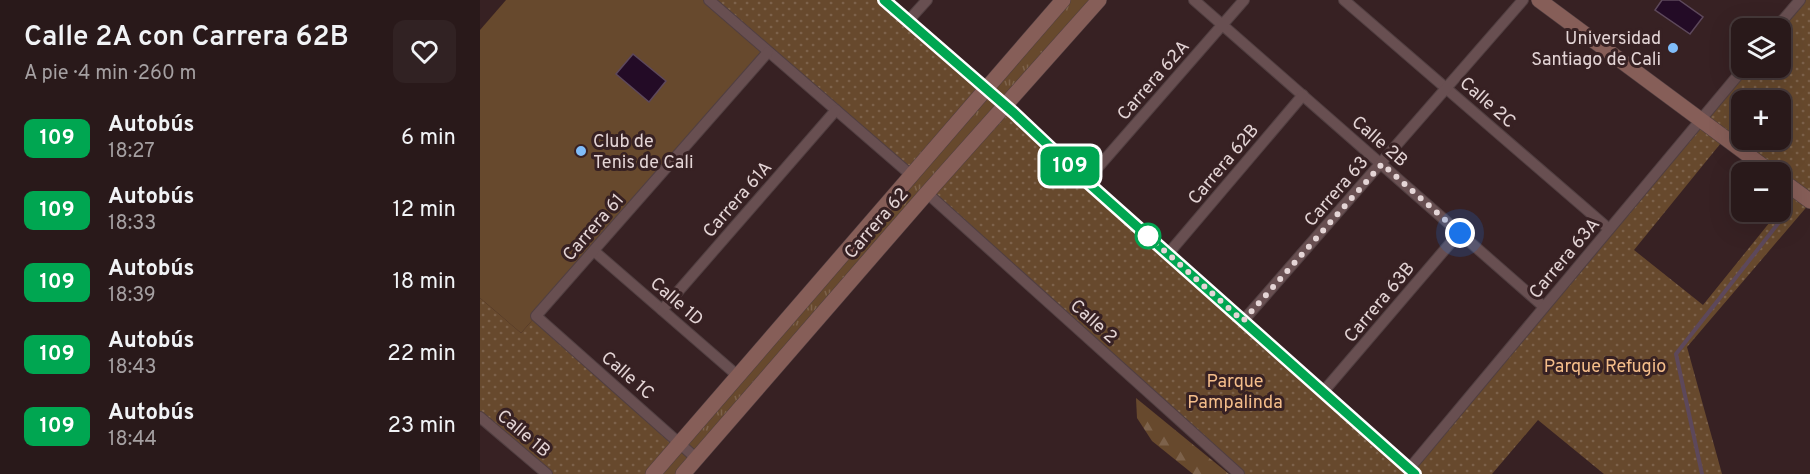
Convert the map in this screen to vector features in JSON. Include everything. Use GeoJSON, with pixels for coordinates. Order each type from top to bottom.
{"type":"FeatureCollection","features":[{"type":"Feature","properties":{"kind":"street"},"geometry":{"type":"LineString","coordinates":[[709,0],[911,175]]}},
{"type":"Feature","properties":{"kind":"street"},"geometry":{"type":"LineString","coordinates":[[884,0],[1005,105],[1086,181],[1412,471]]}},
{"type":"Feature","properties":{"kind":"street"},"geometry":{"type":"LineString","coordinates":[[908,21],[927,0]]}},
{"type":"Feature","properties":{"kind":"street","name":"Carrera 62"},"geometry":{"type":"LineString","coordinates":[[653,474],[1063,0]]}},
{"type":"Feature","properties":{"kind":"street","name":"Carrera 62"},"geometry":{"type":"LineString","coordinates":[[683,474],[927,193],[1099,0]]}},
{"type":"Feature","properties":{"kind":"street","name":"Calle 2B"},"geometry":{"type":"LineString","coordinates":[[1194,0],[1544,307]]}},
{"type":"Feature","properties":{"kind":"street","name":"Carrera 62A"},"geometry":{"type":"LineString","coordinates":[[1086,181],[1244,0]]}},
{"type":"Feature","properties":{"kind":"street","name":"Calle 2C"},"geometry":{"type":"LineString","coordinates":[[1344,0],[1610,229]]}},
{"type":"Feature","properties":{"kind":"street","name":"Carrera 63"},"geometry":{"type":"LineString","coordinates":[[1243,321],[1523,0]]}},
{"type":"Feature","properties":{"kind":"street"},"geometry":{"type":"LineString","coordinates":[[1539,0],[1756,162]]}},
{"type":"Feature","properties":{"kind":"street"},"geometry":{"type":"LineString","coordinates":[[1785,18],[1800,0]]}},
{"type":"Feature","properties":{"kind":"street","name":"Carrera 61"},"geometry":{"type":"LineString","coordinates":[[536,316],[768,51]]}},
{"type":"Feature","properties":{"kind":"street","name":"Carrera 63A"},"geometry":{"type":"LineString","coordinates":[[1412,471],[1544,307],[1736,78]]}},
{"type":"Feature","properties":{"kind":"street","name":"Carrera 62B"},"geometry":{"type":"LineString","coordinates":[[1168,254],[1303,95]]}},
{"type":"Feature","properties":{"kind":"street","name":"Carrera 61A"},"geometry":{"type":"LineString","coordinates":[[662,310],[836,110]]}},
{"type":"Feature","properties":{"kind":"street"},"geometry":{"type":"LineString","coordinates":[[1791,188],[1810,201]]}},
{"type":"Feature","properties":{"kind":"street","name":"Calle 2"},"geometry":{"type":"LineString","coordinates":[[927,193],[1239,474]]}},
{"type":"Feature","properties":{"kind":"street","name":"Carrera 63B"},"geometry":{"type":"LineString","coordinates":[[1323,392],[1460,233]]}},
{"type":"Feature","properties":{"kind":"street","name":"Calle 1D"},"geometry":{"type":"LineString","coordinates":[[594,251],[738,376]]}},
{"type":"Feature","properties":{"kind":"street"},"geometry":{"type":"LineString","coordinates":[[821,279],[839,296]]}},
{"type":"Feature","properties":{"kind":"street","name":"Calle 1C"},"geometry":{"type":"LineString","coordinates":[[536,316],[697,459]]}},
{"type":"Feature","properties":{"kind":"street","name":"Calle 1B"},"geometry":{"type":"LineString","coordinates":[[480,417],[547,474]]}},
{"type":"Feature","properties":{"kind":"green space","name":"Club de Tenis de Cali"},"geometry":{"type":"Polygon","coordinates":[[[506,0],[709,0],[768,52],[521,333],[480,298],[480,30],[506,0]]]}},
{"type":"Feature","properties":{"kind":"green space"},"geometry":{"type":"Polygon","coordinates":[[[709,0],[884,0],[986,89],[911,175],[709,0]]]}},
{"type":"Feature","properties":{"kind":"green space"},"geometry":{"type":"Polygon","coordinates":[[[1063,0],[1099,0],[683,474],[653,474],[1063,0]]]}},
{"type":"Feature","properties":{"kind":"green space"},"geometry":{"type":"Polygon","coordinates":[[[1800,0],[1810,0],[1810,203],[1687,347],[1722,474],[1604,474],[1538,420],[1492,474],[1239,474],[927,193],[1006,105],[1409,468],[1736,78],[1791,78],[1791,18],[1787,18],[1800,0]],[[1731,90],[1731,143],[1725,138],[1634,250],[1703,305],[1770,222],[1791,222],[1791,196],[1795,191],[1791,188],[1791,162],[1757,162],[1741,150],[1791,150],[1791,90],[1731,90]]]}},
{"type":"Feature","properties":{"kind":"green space"},"geometry":{"type":"Polygon","coordinates":[[[480,298],[521,333],[536,316],[680,443],[653,474],[547,474],[480,417],[480,298]]]}},
{"type":"Feature","properties":{"kind":"green space"},"geometry":{"type":"Polygon","coordinates":[[[1136,398],[1229,474],[1193,474],[1152,441],[1137,418],[1136,398]]]}},
{"type":"Feature","properties":{"kind":"shaded area"},"geometry":{"type":"Polygon","coordinates":[[[1662,0],[1679,0],[1703,17],[1690,34],[1655,10],[1662,0]]]}},
{"type":"Feature","properties":{"kind":"shaded area"},"geometry":{"type":"Polygon","coordinates":[[[633,54],[666,81],[649,102],[616,74],[633,54]]]}},
{"type":"Feature","properties":{"kind":"waterway"},"geometry":{"type":"LineString","coordinates":[[1702,474],[1676,354],[1779,222]]}},
{"type":"Feature","properties":{"kind":"bus line","name":"109"},"geometry":{"type":"LineString","coordinates":[[884,0],[1014,113],[1086,181],[1415,474]]}},
{"type":"Feature","properties":{"kind":"place","name":"Universidad Santiago de Cali"},"geometry":{"type":"Point","coordinates":[1673,48]}},
{"type":"Feature","properties":{"kind":"place","name":"Club de Tenis de Cali"},"geometry":{"type":"Point","coordinates":[581,151]}},
{"type":"Feature","properties":{"kind":"route"},"geometry":{"type":"LineString","coordinates":[[1148,236],[1243,321],[1382,164],[1460,233]]}},
{"type":"Feature","properties":{"kind":"park label","name":"Parque Refugio"},"geometry":{"type":"Point","coordinates":[1605,366]}},
{"type":"Feature","properties":{"kind":"park label","name":"Parque Pampalinda"},"geometry":{"type":"Point","coordinates":[1235,391]}}]}
